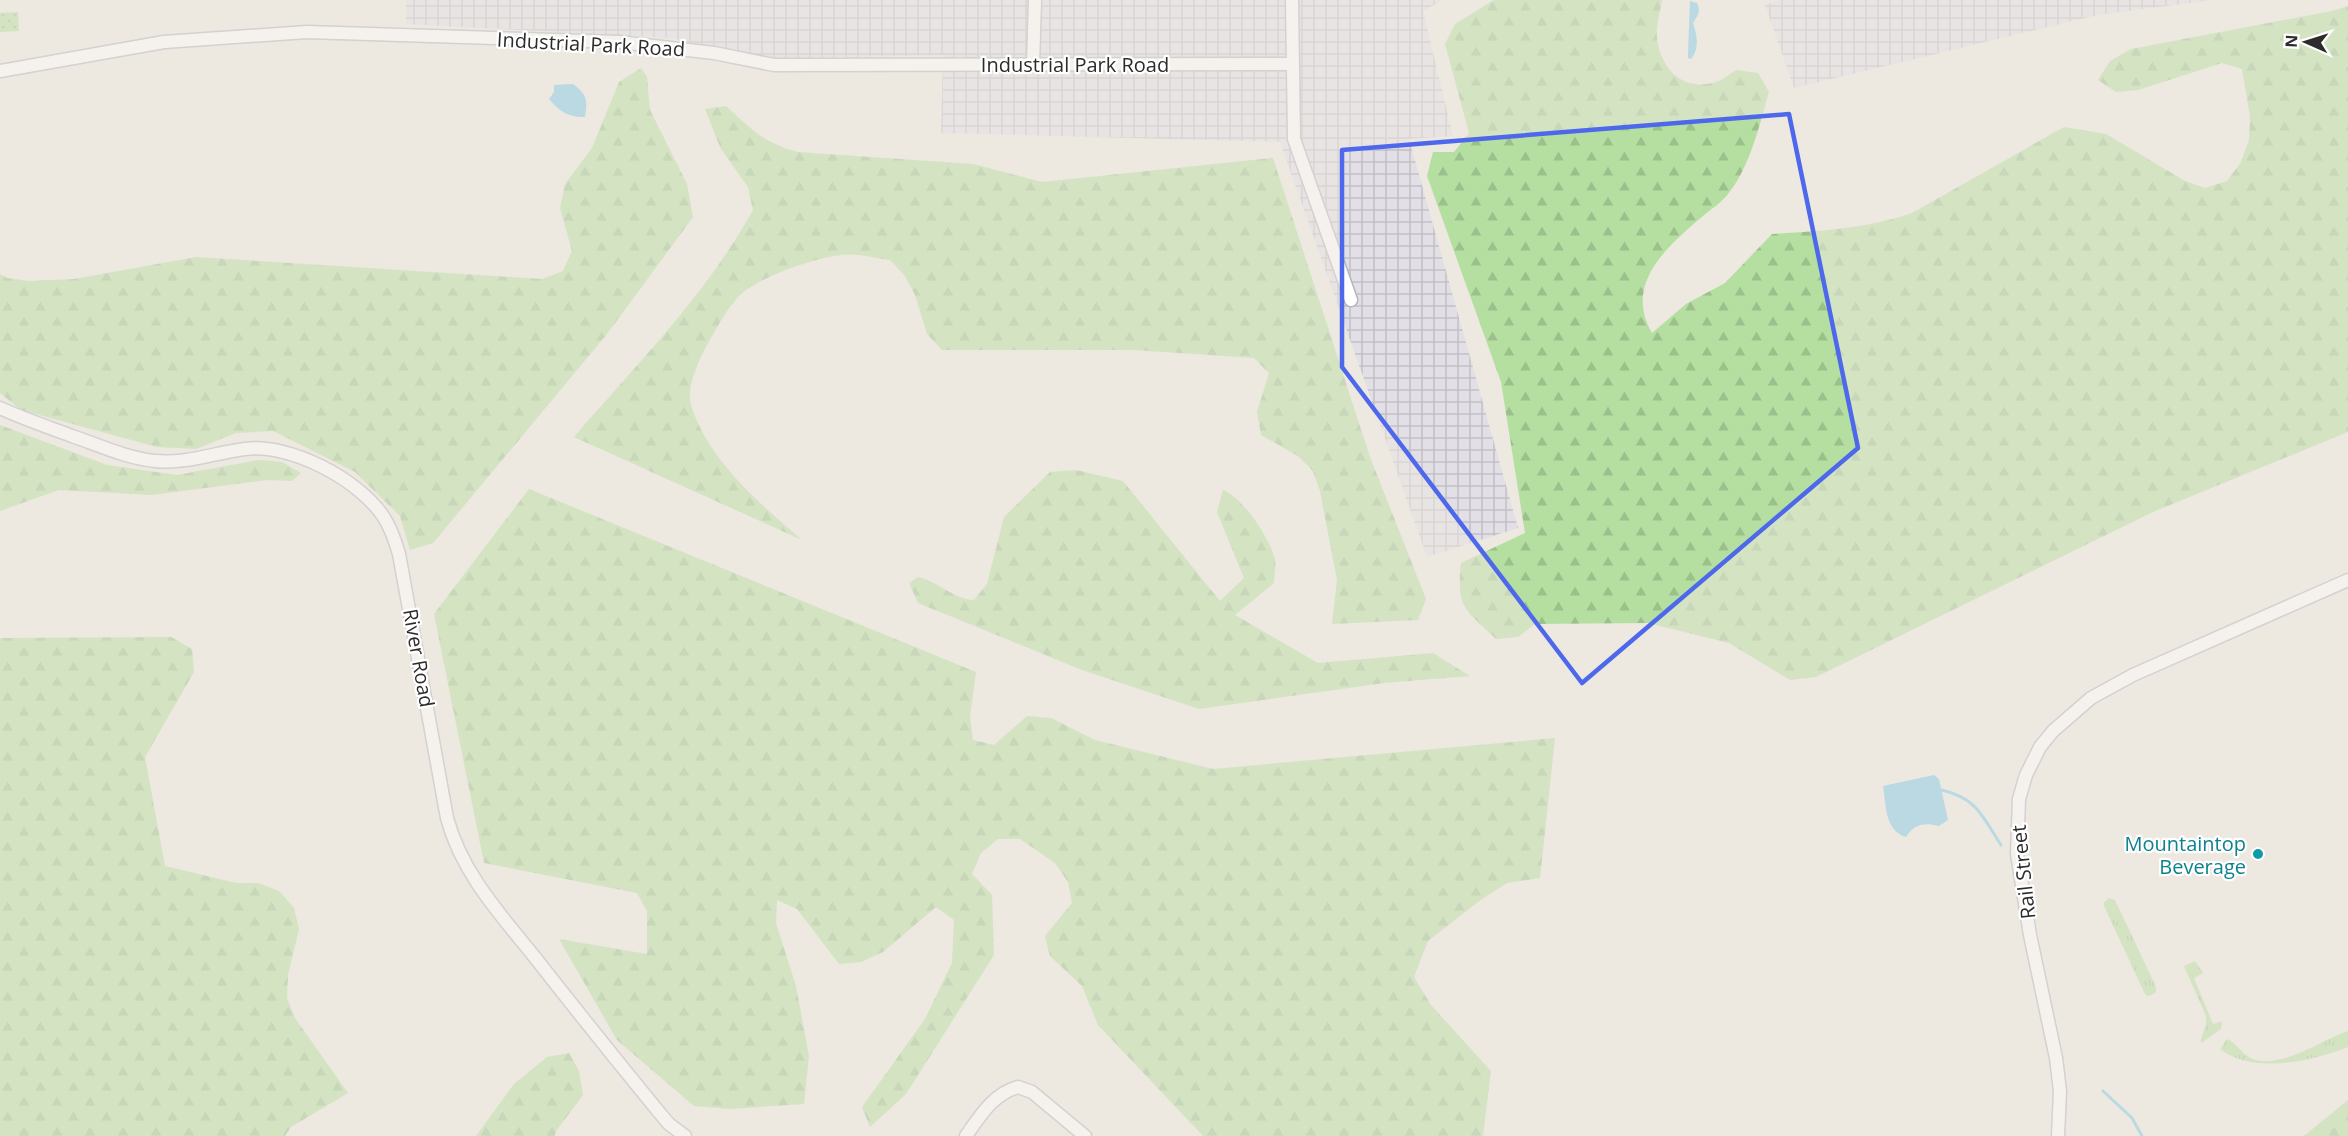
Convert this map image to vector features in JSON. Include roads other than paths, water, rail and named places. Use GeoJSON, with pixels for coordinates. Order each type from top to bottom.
{"type":"FeatureCollection","features":[{"type":"Feature","properties":{"kind":"street"},"geometry":{"type":"LineString","coordinates":[[1033,65],[1035,0]]}},
{"type":"Feature","properties":{"kind":"street"},"geometry":{"type":"LineString","coordinates":[[1292,0],[1294,139],[1351,300]]}},
{"type":"Feature","properties":{"kind":"street","name":"Industrial Park Road"},"geometry":{"type":"LineString","coordinates":[[0,71],[164,42],[307,32],[619,42],[714,53],[774,65],[1292,64]]}},
{"type":"Feature","properties":{"kind":"street","name":"River Road"},"geometry":{"type":"LineString","coordinates":[[0,408],[120,453],[153,460],[184,461],[244,449],[278,450],[322,468],[357,488],[367,497],[383,516],[393,533],[399,554],[447,818],[462,860],[485,896],[651,1102],[669,1124],[685,1136]]}},
{"type":"Feature","properties":{"kind":"street","name":"Rail Street"},"geometry":{"type":"LineString","coordinates":[[2058,1136],[2060,1090],[2056,1058],[2030,934],[2017,854],[2019,800],[2026,776],[2040,747],[2053,731],[2091,698],[2133,675],[2348,580]]}},
{"type":"Feature","properties":{"kind":"street"},"geometry":{"type":"LineString","coordinates":[[966,1136],[991,1103],[1001,1094],[1018,1087],[1032,1092],[1085,1136]]}},
{"type":"Feature","properties":{"kind":"water"},"geometry":{"type":"Polygon","coordinates":[[[1690,1],[1697,3],[1699,11],[1693,23],[1697,46],[1691,59],[1688,58],[1690,1]]]}},
{"type":"Feature","properties":{"kind":"water"},"geometry":{"type":"Polygon","coordinates":[[[573,84],[585,98],[585,117],[565,113],[549,99],[554,92],[554,85],[573,84]]]}},
{"type":"Feature","properties":{"kind":"water"},"geometry":{"type":"Polygon","coordinates":[[[1934,775],[1939,779],[1948,820],[1939,826],[1920,825],[1912,829],[1906,837],[1899,834],[1890,823],[1883,786],[1934,775]]]}},
{"type":"Feature","properties":{"kind":"waterway"},"geometry":{"type":"LineString","coordinates":[[1942,790],[1964,798],[1978,810],[2001,845]]}},
{"type":"Feature","properties":{"kind":"waterway"},"geometry":{"type":"LineString","coordinates":[[2103,1091],[2132,1118],[2142,1136]]}},
{"type":"Feature","properties":{"kind":"place","name":"Mountaintop Beverage"},"geometry":{"type":"Point","coordinates":[2258,854]}}]}
